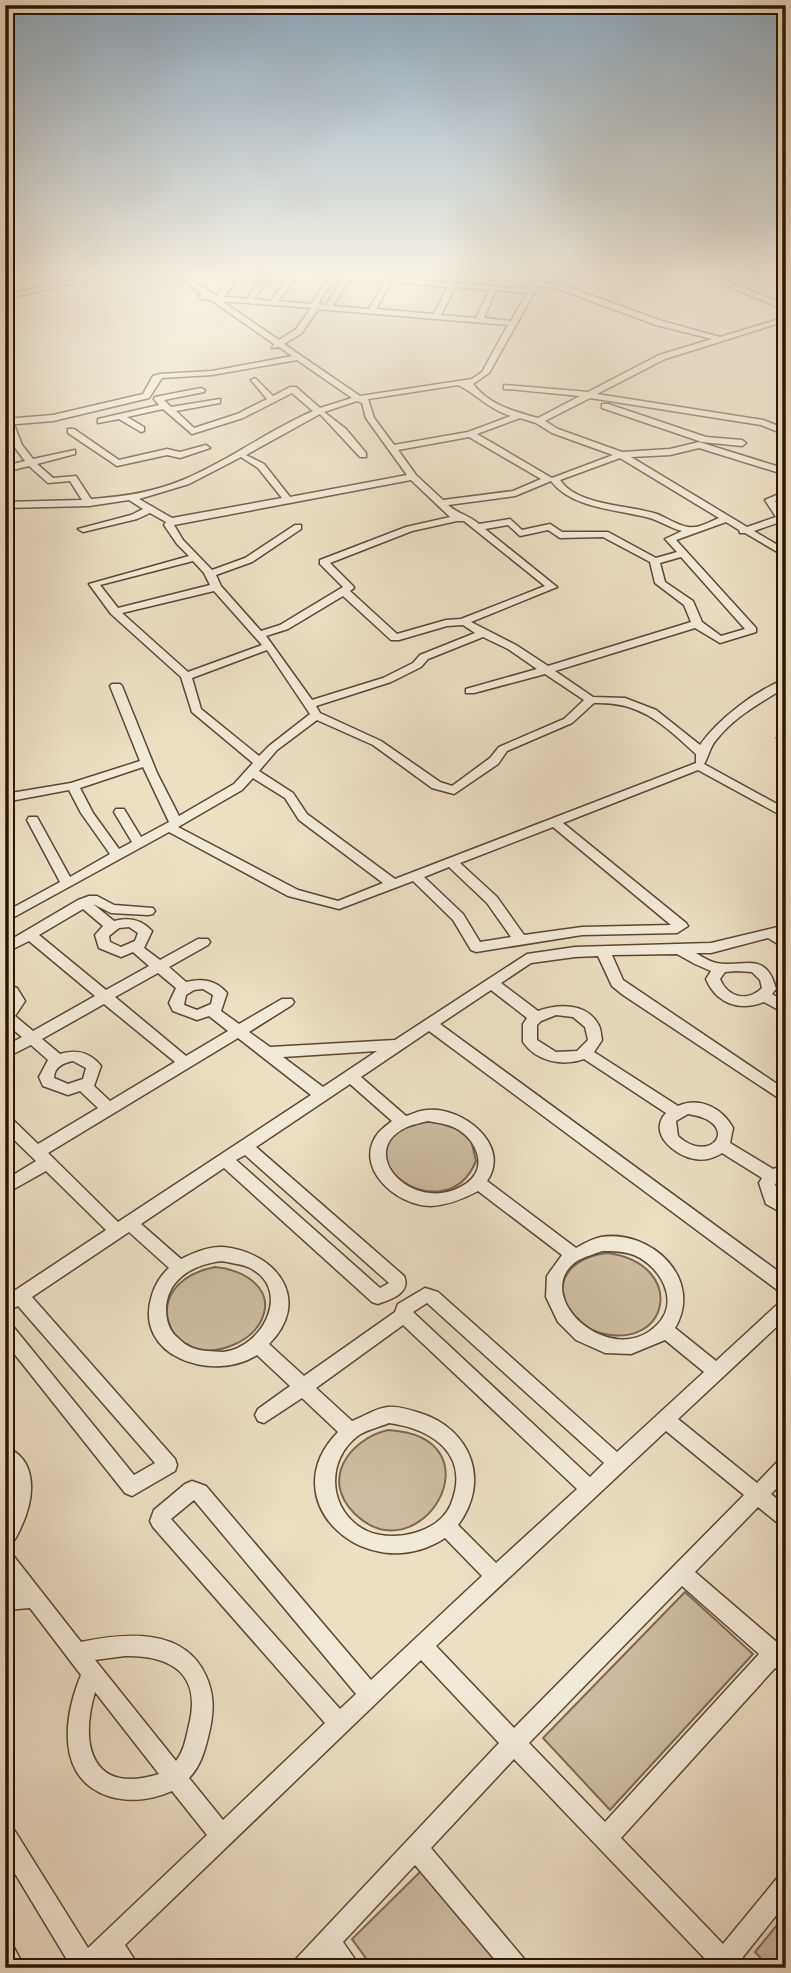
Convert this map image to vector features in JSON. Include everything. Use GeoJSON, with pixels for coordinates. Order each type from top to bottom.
{"type":"FeatureCollection","features":[{"type":"Feature","properties":{"kind":"street"},"geometry":{"type":"LineString","coordinates":[[89,501],[73,478],[51,481],[20,451],[9,426],[146,396],[160,376],[212,373],[262,364]]}},
{"type":"Feature","properties":{"kind":"street"},"geometry":{"type":"LineString","coordinates":[[312,364],[362,400],[370,418],[413,477],[457,518]]}},
{"type":"Feature","properties":{"kind":"street"},"geometry":{"type":"LineString","coordinates":[[5,506],[133,499],[189,486],[321,414],[362,400],[468,383],[485,373],[490,364]]}},
{"type":"Feature","properties":{"kind":"street"},"geometry":{"type":"LineString","coordinates":[[539,421],[648,364]]}},
{"type":"Feature","properties":{"kind":"street"},"geometry":{"type":"LineString","coordinates":[[256,380],[271,398]]}},
{"type":"Feature","properties":{"kind":"street"},"geometry":{"type":"LineString","coordinates":[[468,383],[479,399],[494,408],[539,421],[555,431],[621,455],[743,531],[786,554]]}},
{"type":"Feature","properties":{"kind":"street"},"geometry":{"type":"LineString","coordinates":[[507,387],[763,423],[786,432]]}},
{"type":"Feature","properties":{"kind":"street"},"geometry":{"type":"LineString","coordinates":[[201,390],[160,398],[166,408],[192,431],[240,416],[271,398],[296,389],[342,431],[363,455]]}},
{"type":"Feature","properties":{"kind":"street"},"geometry":{"type":"LineString","coordinates":[[584,397],[705,440],[742,443]]}},
{"type":"Feature","properties":{"kind":"street"},"geometry":{"type":"LineString","coordinates":[[101,421],[217,401]]}},
{"type":"Feature","properties":{"kind":"street"},"geometry":{"type":"LineString","coordinates":[[394,448],[470,434],[519,415]]}},
{"type":"Feature","properties":{"kind":"street"},"geometry":{"type":"LineString","coordinates":[[119,416],[141,429]]}},
{"type":"Feature","properties":{"kind":"street"},"geometry":{"type":"LineString","coordinates":[[71,431],[117,463],[167,452],[180,455],[206,447]]}},
{"type":"Feature","properties":{"kind":"street"},"geometry":{"type":"LineString","coordinates":[[440,503],[515,493],[548,480],[470,434]]}},
{"type":"Feature","properties":{"kind":"street"},"geometry":{"type":"LineString","coordinates":[[190,436],[206,447],[261,466],[289,500]]}},
{"type":"Feature","properties":{"kind":"street"},"geometry":{"type":"LineString","coordinates":[[692,531],[652,516],[600,505],[575,496],[555,482],[567,474],[621,455],[670,452],[699,445],[786,472]]}},
{"type":"Feature","properties":{"kind":"street"},"geometry":{"type":"LineString","coordinates":[[5,469],[72,452]]}},
{"type":"Feature","properties":{"kind":"street"},"geometry":{"type":"LineString","coordinates":[[89,501],[161,491],[240,458]]}},
{"type":"Feature","properties":{"kind":"street"},"geometry":{"type":"LineString","coordinates":[[133,499],[171,521],[413,477]]}},
{"type":"Feature","properties":{"kind":"street"},"geometry":{"type":"LineString","coordinates":[[743,531],[783,518],[771,500],[786,494]]}},
{"type":"Feature","properties":{"kind":"street"},"geometry":{"type":"LineString","coordinates":[[83,529],[134,517],[150,509]]}},
{"type":"Feature","properties":{"kind":"street"},"geometry":{"type":"LineString","coordinates":[[260,635],[284,628],[344,591],[349,588],[323,562],[409,529],[457,518],[466,518],[552,587],[482,612],[466,622],[446,623],[395,638],[344,591]]}},
{"type":"Feature","properties":{"kind":"street"},"geometry":{"type":"LineString","coordinates":[[655,561],[660,583],[689,603],[697,624],[720,640],[752,630],[670,539],[724,519]]}},
{"type":"Feature","properties":{"kind":"street"},"geometry":{"type":"LineString","coordinates":[[171,521],[169,525],[174,537],[211,573],[216,587],[269,646],[314,709],[377,743],[436,785],[454,790],[494,761],[503,749],[568,721],[591,700],[611,698],[630,701],[656,714],[701,752]]}},
{"type":"Feature","properties":{"kind":"street"},"geometry":{"type":"LineString","coordinates":[[478,527],[510,522],[520,533],[550,527],[560,535],[605,534],[655,561],[682,554]]}},
{"type":"Feature","properties":{"kind":"street"},"geometry":{"type":"LineString","coordinates":[[211,573],[239,567],[298,527]]}},
{"type":"Feature","properties":{"kind":"street"},"geometry":{"type":"LineString","coordinates":[[773,547],[786,543]]}},
{"type":"Feature","properties":{"kind":"street"},"geometry":{"type":"LineString","coordinates":[[193,558],[94,584],[115,612],[186,676],[196,710],[289,796],[303,817],[393,884]]}},
{"type":"Feature","properties":{"kind":"street"},"geometry":{"type":"LineString","coordinates":[[115,612],[216,587]]}},
{"type":"Feature","properties":{"kind":"street"},"geometry":{"type":"LineString","coordinates":[[466,622],[481,634],[512,647],[591,700]]}},
{"type":"Feature","properties":{"kind":"street"},"geometry":{"type":"LineString","coordinates":[[470,691],[550,671],[607,649],[697,624]]}},
{"type":"Feature","properties":{"kind":"street"},"geometry":{"type":"LineString","coordinates":[[5,918],[238,787],[273,748],[314,709],[387,680],[417,665],[424,657],[481,634]]}},
{"type":"Feature","properties":{"kind":"street"},"geometry":{"type":"LineString","coordinates":[[186,676],[269,646]]}},
{"type":"Feature","properties":{"kind":"street"},"geometry":{"type":"LineString","coordinates":[[699,766],[701,752],[744,708],[786,682]]}},
{"type":"Feature","properties":{"kind":"street"},"geometry":{"type":"LineString","coordinates":[[116,686],[173,825],[293,893],[339,905],[699,766]]}},
{"type":"Feature","properties":{"kind":"street"},"geometry":{"type":"LineString","coordinates":[[5,798],[73,786],[148,762]]}},
{"type":"Feature","properties":{"kind":"street"},"geometry":{"type":"LineString","coordinates":[[699,766],[786,814]]}},
{"type":"Feature","properties":{"kind":"street"},"geometry":{"type":"LineString","coordinates":[[73,786],[87,813],[117,855]]}},
{"type":"Feature","properties":{"kind":"street"},"geometry":{"type":"LineString","coordinates":[[120,812],[139,844]]}},
{"type":"Feature","properties":{"kind":"street"},"geometry":{"type":"LineString","coordinates":[[33,820],[67,883]]}},
{"type":"Feature","properties":{"kind":"street"},"geometry":{"type":"LineString","coordinates":[[415,876],[458,916],[468,929],[473,945],[582,931],[677,929],[681,926],[555,822]]}},
{"type":"Feature","properties":{"kind":"street"},"geometry":{"type":"LineString","coordinates":[[451,862],[492,900],[520,940]]}},
{"type":"Feature","properties":{"kind":"street"},"geometry":{"type":"LineString","coordinates":[[5,949],[83,903],[97,900],[111,909],[148,911]]}},
{"type":"Feature","properties":{"kind":"street"},"geometry":{"type":"LineString","coordinates":[[83,903],[111,926]]}},
{"type":"Feature","properties":{"kind":"street"},"geometry":{"type":"LineString","coordinates":[[124,923],[142,928],[144,940],[136,948],[121,952],[108,949],[104,945],[103,935],[111,926],[124,923]]}},
{"type":"Feature","properties":{"kind":"street"},"geometry":{"type":"LineString","coordinates":[[5,1329],[132,1487],[168,1465],[13,1301],[527,959],[603,951],[711,948],[786,929]]}},
{"type":"Feature","properties":{"kind":"street"},"geometry":{"type":"LineString","coordinates":[[770,933],[786,945]]}},
{"type":"Feature","properties":{"kind":"street"},"geometry":{"type":"LineString","coordinates":[[32,934],[185,1063]]}},
{"type":"Feature","properties":{"kind":"street"},"geometry":{"type":"LineString","coordinates":[[5,1053],[203,942]]}},
{"type":"Feature","properties":{"kind":"street"},"geometry":{"type":"LineString","coordinates":[[136,948],[185,988]]}},
{"type":"Feature","properties":{"kind":"street"},"geometry":{"type":"LineString","coordinates":[[680,949],[694,958],[721,968],[742,964],[753,967],[768,981],[769,989],[765,996],[757,1000],[737,1001],[719,993],[713,979],[721,968]]}},
{"type":"Feature","properties":{"kind":"street"},"geometry":{"type":"LineString","coordinates":[[603,951],[617,983],[622,988],[786,1098]]}},
{"type":"Feature","properties":{"kind":"street"},"geometry":{"type":"LineString","coordinates":[[491,983],[536,1017]]}},
{"type":"Feature","properties":{"kind":"street"},"geometry":{"type":"LineString","coordinates":[[206,984],[217,989],[220,1003],[212,1011],[189,1015],[178,1008],[176,997],[185,988],[206,984]]}},
{"type":"Feature","properties":{"kind":"street"},"geometry":{"type":"LineString","coordinates":[[5,989],[12,992],[18,1001],[6,1016],[58,1060]]}},
{"type":"Feature","properties":{"kind":"street"},"geometry":{"type":"LineString","coordinates":[[765,996],[786,1009]]}},
{"type":"Feature","properties":{"kind":"street"},"geometry":{"type":"LineString","coordinates":[[5,1188],[108,1109],[287,1002]]}},
{"type":"Feature","properties":{"kind":"street"},"geometry":{"type":"LineString","coordinates":[[555,1010],[586,1018],[596,1033],[592,1048],[585,1054],[561,1058],[538,1050],[528,1033],[536,1017],[555,1010]]}},
{"type":"Feature","properties":{"kind":"street"},"geometry":{"type":"LineString","coordinates":[[212,1011],[322,1095]]}},
{"type":"Feature","properties":{"kind":"street"},"geometry":{"type":"LineString","coordinates":[[430,1024],[786,1287]]}},
{"type":"Feature","properties":{"kind":"street"},"geometry":{"type":"LineString","coordinates":[[265,1052],[397,1045]]}},
{"type":"Feature","properties":{"kind":"street"},"geometry":{"type":"LineString","coordinates":[[585,1054],[676,1112]]}},
{"type":"Feature","properties":{"kind":"street"},"geometry":{"type":"LineString","coordinates":[[72,1056],[91,1062],[95,1071],[84,1086],[59,1090],[48,1082],[47,1070],[58,1060],[72,1056]]}},
{"type":"Feature","properties":{"kind":"street"},"geometry":{"type":"LineString","coordinates":[[351,1076],[402,1121]]}},
{"type":"Feature","properties":{"kind":"street"},"geometry":{"type":"LineString","coordinates":[[84,1086],[108,1109]]}},
{"type":"Feature","properties":{"kind":"street"},"geometry":{"type":"LineString","coordinates":[[686,1108],[711,1111],[727,1128],[728,1137],[723,1146],[705,1153],[682,1149],[668,1134],[669,1118],[676,1112],[686,1108]]}},
{"type":"Feature","properties":{"kind":"street"},"geometry":{"type":"LineString","coordinates":[[441,1116],[466,1125],[475,1132],[486,1151],[483,1172],[477,1182],[467,1190],[439,1199],[424,1199],[396,1189],[386,1180],[377,1159],[383,1137],[402,1121],[441,1116]]}},
{"type":"Feature","properties":{"kind":"street"},"geometry":{"type":"LineString","coordinates":[[5,1121],[123,1227],[180,1268]]}},
{"type":"Feature","properties":{"kind":"street"},"geometry":{"type":"LineString","coordinates":[[225,1160],[378,1297],[383,1297],[398,1287],[398,1282],[245,1146]]}},
{"type":"Feature","properties":{"kind":"street"},"geometry":{"type":"LineString","coordinates":[[723,1146],[779,1174],[768,1192],[772,1200],[786,1209]]}},
{"type":"Feature","properties":{"kind":"street"},"geometry":{"type":"LineString","coordinates":[[477,1182],[572,1254]]}},
{"type":"Feature","properties":{"kind":"street"},"geometry":{"type":"LineString","coordinates":[[601,1244],[617,1244],[649,1255],[662,1265],[676,1291],[673,1318],[665,1330],[651,1340],[616,1346],[580,1334],[566,1322],[553,1293],[554,1278],[561,1265],[572,1254],[601,1244]]}},
{"type":"Feature","properties":{"kind":"street"},"geometry":{"type":"LineString","coordinates":[[237,1255],[262,1266],[279,1286],[281,1311],[273,1329],[258,1345],[238,1355],[216,1359],[194,1357],[175,1348],[162,1334],[156,1317],[157,1299],[165,1282],[180,1268],[207,1256],[237,1255]]}},
{"type":"Feature","properties":{"kind":"street"},"geometry":{"type":"LineString","coordinates":[[590,1489],[404,1315],[404,1309],[425,1295],[432,1297],[617,1463]]}},
{"type":"Feature","properties":{"kind":"street"},"geometry":{"type":"LineString","coordinates":[[5,1836],[85,1966],[495,1576],[786,1307]]}},
{"type":"Feature","properties":{"kind":"street"},"geometry":{"type":"LineString","coordinates":[[264,1415],[404,1315]]}},
{"type":"Feature","properties":{"kind":"street"},"geometry":{"type":"LineString","coordinates":[[665,1330],[716,1371]]}},
{"type":"Feature","properties":{"kind":"street"},"geometry":{"type":"LineString","coordinates":[[258,1345],[349,1430]]}},
{"type":"Feature","properties":{"kind":"street"},"geometry":{"type":"LineString","coordinates":[[388,1415],[409,1416],[429,1423],[446,1435],[458,1451],[465,1470],[465,1490],[459,1510],[446,1526],[430,1537],[412,1544],[393,1546],[373,1543],[341,1524],[324,1492],[323,1475],[336,1442],[349,1430],[367,1420],[388,1415]]}},
{"type":"Feature","properties":{"kind":"street"},"geometry":{"type":"LineString","coordinates":[[665,1419],[786,1518]]}},
{"type":"Feature","properties":{"kind":"street"},"geometry":{"type":"LineString","coordinates":[[5,1454],[22,1474],[24,1489],[16,1519],[5,1538]]}},
{"type":"Feature","properties":{"kind":"street"},"geometry":{"type":"LineString","coordinates":[[303,1968],[514,1743],[786,1466]]}},
{"type":"Feature","properties":{"kind":"street"},"geometry":{"type":"LineString","coordinates":[[340,1724],[160,1521],[161,1516],[192,1490],[199,1492],[370,1695]]}},
{"type":"Feature","properties":{"kind":"street"},"geometry":{"type":"LineString","coordinates":[[446,1526],[495,1576]]}},
{"type":"Feature","properties":{"kind":"street"},"geometry":{"type":"LineString","coordinates":[[5,1561],[222,1836]]}},
{"type":"Feature","properties":{"kind":"street"},"geometry":{"type":"LineString","coordinates":[[606,1838],[780,1659],[681,1572]]}},
{"type":"Feature","properties":{"kind":"street"},"geometry":{"type":"LineString","coordinates":[[5,1600],[34,1598]]}},
{"type":"Feature","properties":{"kind":"street"},"geometry":{"type":"LineString","coordinates":[[77,1653],[122,1645],[144,1645],[182,1658],[190,1667],[205,1704],[187,1765],[174,1778],[121,1790],[101,1784],[86,1768],[80,1758],[78,1732],[83,1696],[93,1673]]}},
{"type":"Feature","properties":{"kind":"street"},"geometry":{"type":"LineString","coordinates":[[421,1646],[606,1838],[724,1966],[786,1885]]}},
{"type":"Feature","properties":{"kind":"street"},"geometry":{"type":"LineString","coordinates":[[417,1849],[517,1968]]}},
{"type":"Feature","properties":{"kind":"street"},"geometry":{"type":"LineString","coordinates":[[328,1941],[349,1968]]}},
{"type":"Feature","properties":{"kind":"street"},"geometry":{"type":"LineString","coordinates":[[110,1943],[128,1968]]}},
{"type":"Feature","properties":{"kind":"street"},"geometry":{"type":"LineString","coordinates":[[5,1954],[13,1968]]}},
{"type":"Feature","properties":{"kind":"shaded area"},"geometry":{"type":"Polygon","coordinates":[[[420,1121],[451,1124],[471,1140],[476,1161],[461,1182],[441,1191],[420,1190],[402,1181],[389,1167],[386,1151],[395,1134],[420,1121]]]}},
{"type":"Feature","properties":{"kind":"shaded area"},"geometry":{"type":"Polygon","coordinates":[[[608,1253],[634,1261],[651,1274],[659,1289],[660,1305],[653,1320],[640,1331],[621,1335],[597,1332],[578,1322],[566,1305],[563,1284],[566,1275],[579,1262],[608,1253]]]}},
{"type":"Feature","properties":{"kind":"shaded area"},"geometry":{"type":"Polygon","coordinates":[[[215,1267],[236,1272],[254,1282],[261,1290],[265,1309],[259,1325],[242,1341],[210,1350],[192,1347],[177,1337],[169,1323],[167,1307],[174,1290],[189,1276],[215,1267]]]}},
{"type":"Feature","properties":{"kind":"shaded area"},"geometry":{"type":"Polygon","coordinates":[[[388,1430],[423,1438],[441,1455],[446,1477],[439,1499],[424,1518],[403,1529],[379,1529],[354,1513],[344,1500],[340,1487],[344,1462],[352,1451],[374,1435],[388,1430]]]}},
{"type":"Feature","properties":{"kind":"shaded area"},"geometry":{"type":"Polygon","coordinates":[[[685,1592],[753,1654],[610,1810],[543,1738],[685,1592]]]}},
{"type":"Feature","properties":{"kind":"shaded area"},"geometry":{"type":"Polygon","coordinates":[[[424,1868],[506,1968],[373,1968],[352,1939],[424,1868]]]}},
{"type":"Feature","properties":{"kind":"shaded area"},"geometry":{"type":"Polygon","coordinates":[[[786,1914],[786,1968],[770,1968],[755,1952],[786,1914]]]}}]}
